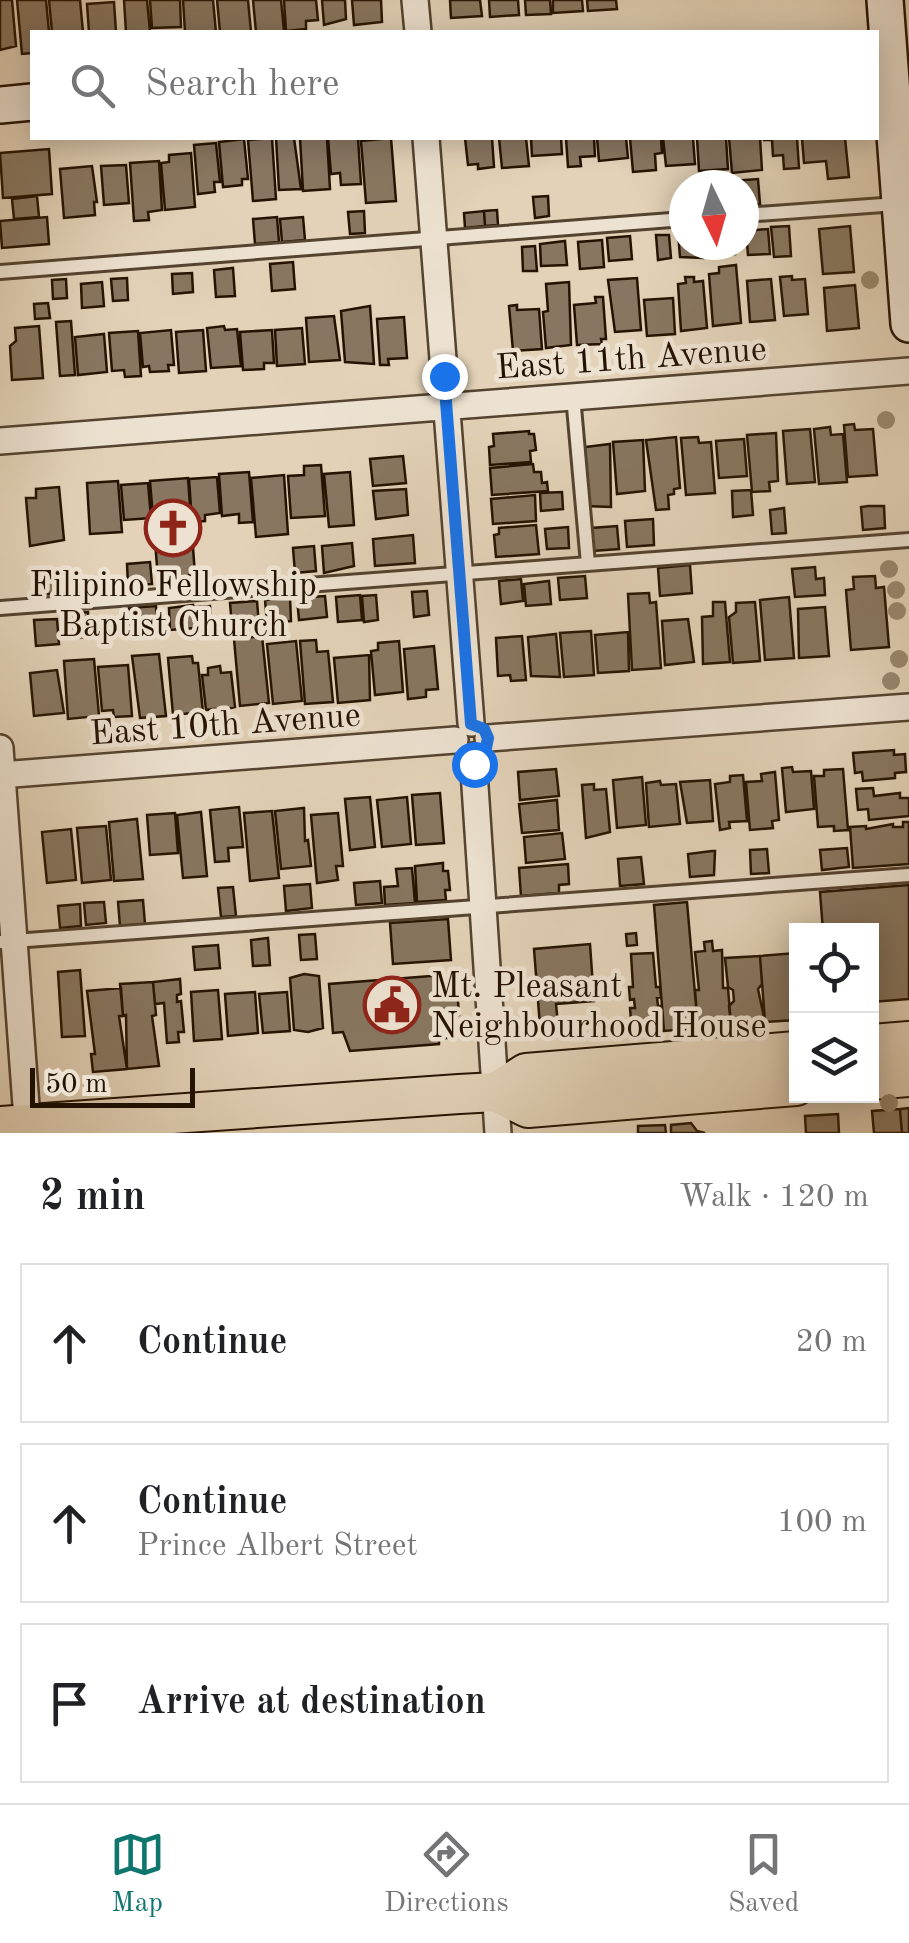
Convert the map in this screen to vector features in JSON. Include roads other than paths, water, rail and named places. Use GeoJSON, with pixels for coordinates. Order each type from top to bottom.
{"type":"FeatureCollection","features":[{"type":"Feature","properties":{"kind":"main road"},"geometry":{"type":"LineString","coordinates":[[879,1043],[909,1041]]}},
{"type":"Feature","properties":{"kind":"main road"},"geometry":{"type":"LineString","coordinates":[[18,1128],[496,1092],[526,1073],[789,1051]]}},
{"type":"Feature","properties":{"kind":"main road"},"geometry":{"type":"LineString","coordinates":[[879,1079],[909,1077]]}},
{"type":"Feature","properties":{"kind":"main road"},"geometry":{"type":"LineString","coordinates":[[496,1092],[528,1108],[789,1087]]}},
{"type":"Feature","properties":{"kind":"street"},"geometry":{"type":"LineString","coordinates":[[416,0],[418,30]]}},
{"type":"Feature","properties":{"kind":"street"},"geometry":{"type":"LineString","coordinates":[[886,0],[904,204],[909,324]]}},
{"type":"Feature","properties":{"kind":"street"},"geometry":{"type":"LineString","coordinates":[[0,105],[30,102]]}},
{"type":"Feature","properties":{"kind":"street"},"geometry":{"type":"LineString","coordinates":[[426,140],[498,1133]]}},
{"type":"Feature","properties":{"kind":"street","name":"East 11th Avenue"},"geometry":{"type":"LineString","coordinates":[[0,441],[909,371]]}},
{"type":"Feature","properties":{"kind":"street","name":"East 10th Avenue"},"geometry":{"type":"LineString","coordinates":[[1,775],[909,708]]}},
{"type":"Feature","properties":{"kind":"street"},"geometry":{"type":"LineString","coordinates":[[0,748],[18,1128]]}},
{"type":"Feature","properties":{"kind":"lane"},"geometry":{"type":"LineString","coordinates":[[759,214],[904,204]]}},
{"type":"Feature","properties":{"kind":"lane"},"geometry":{"type":"LineString","coordinates":[[0,272],[669,220]]}},
{"type":"Feature","properties":{"kind":"lane"},"geometry":{"type":"LineString","coordinates":[[574,396],[588,564]]}},
{"type":"Feature","properties":{"kind":"lane"},"geometry":{"type":"LineString","coordinates":[[0,608],[909,540]]}},
{"type":"Feature","properties":{"kind":"lane"},"geometry":{"type":"LineString","coordinates":[[8,942],[909,875]]}},
{"type":"Feature","properties":{"kind":"place","name":"Filipino Fellowship Baptist Church"},"geometry":{"type":"Point","coordinates":[173,528]}},
{"type":"Feature","properties":{"kind":"place","name":"Mt. Pleasant Neighbourhood House"},"geometry":{"type":"Point","coordinates":[392,1005]}}]}
